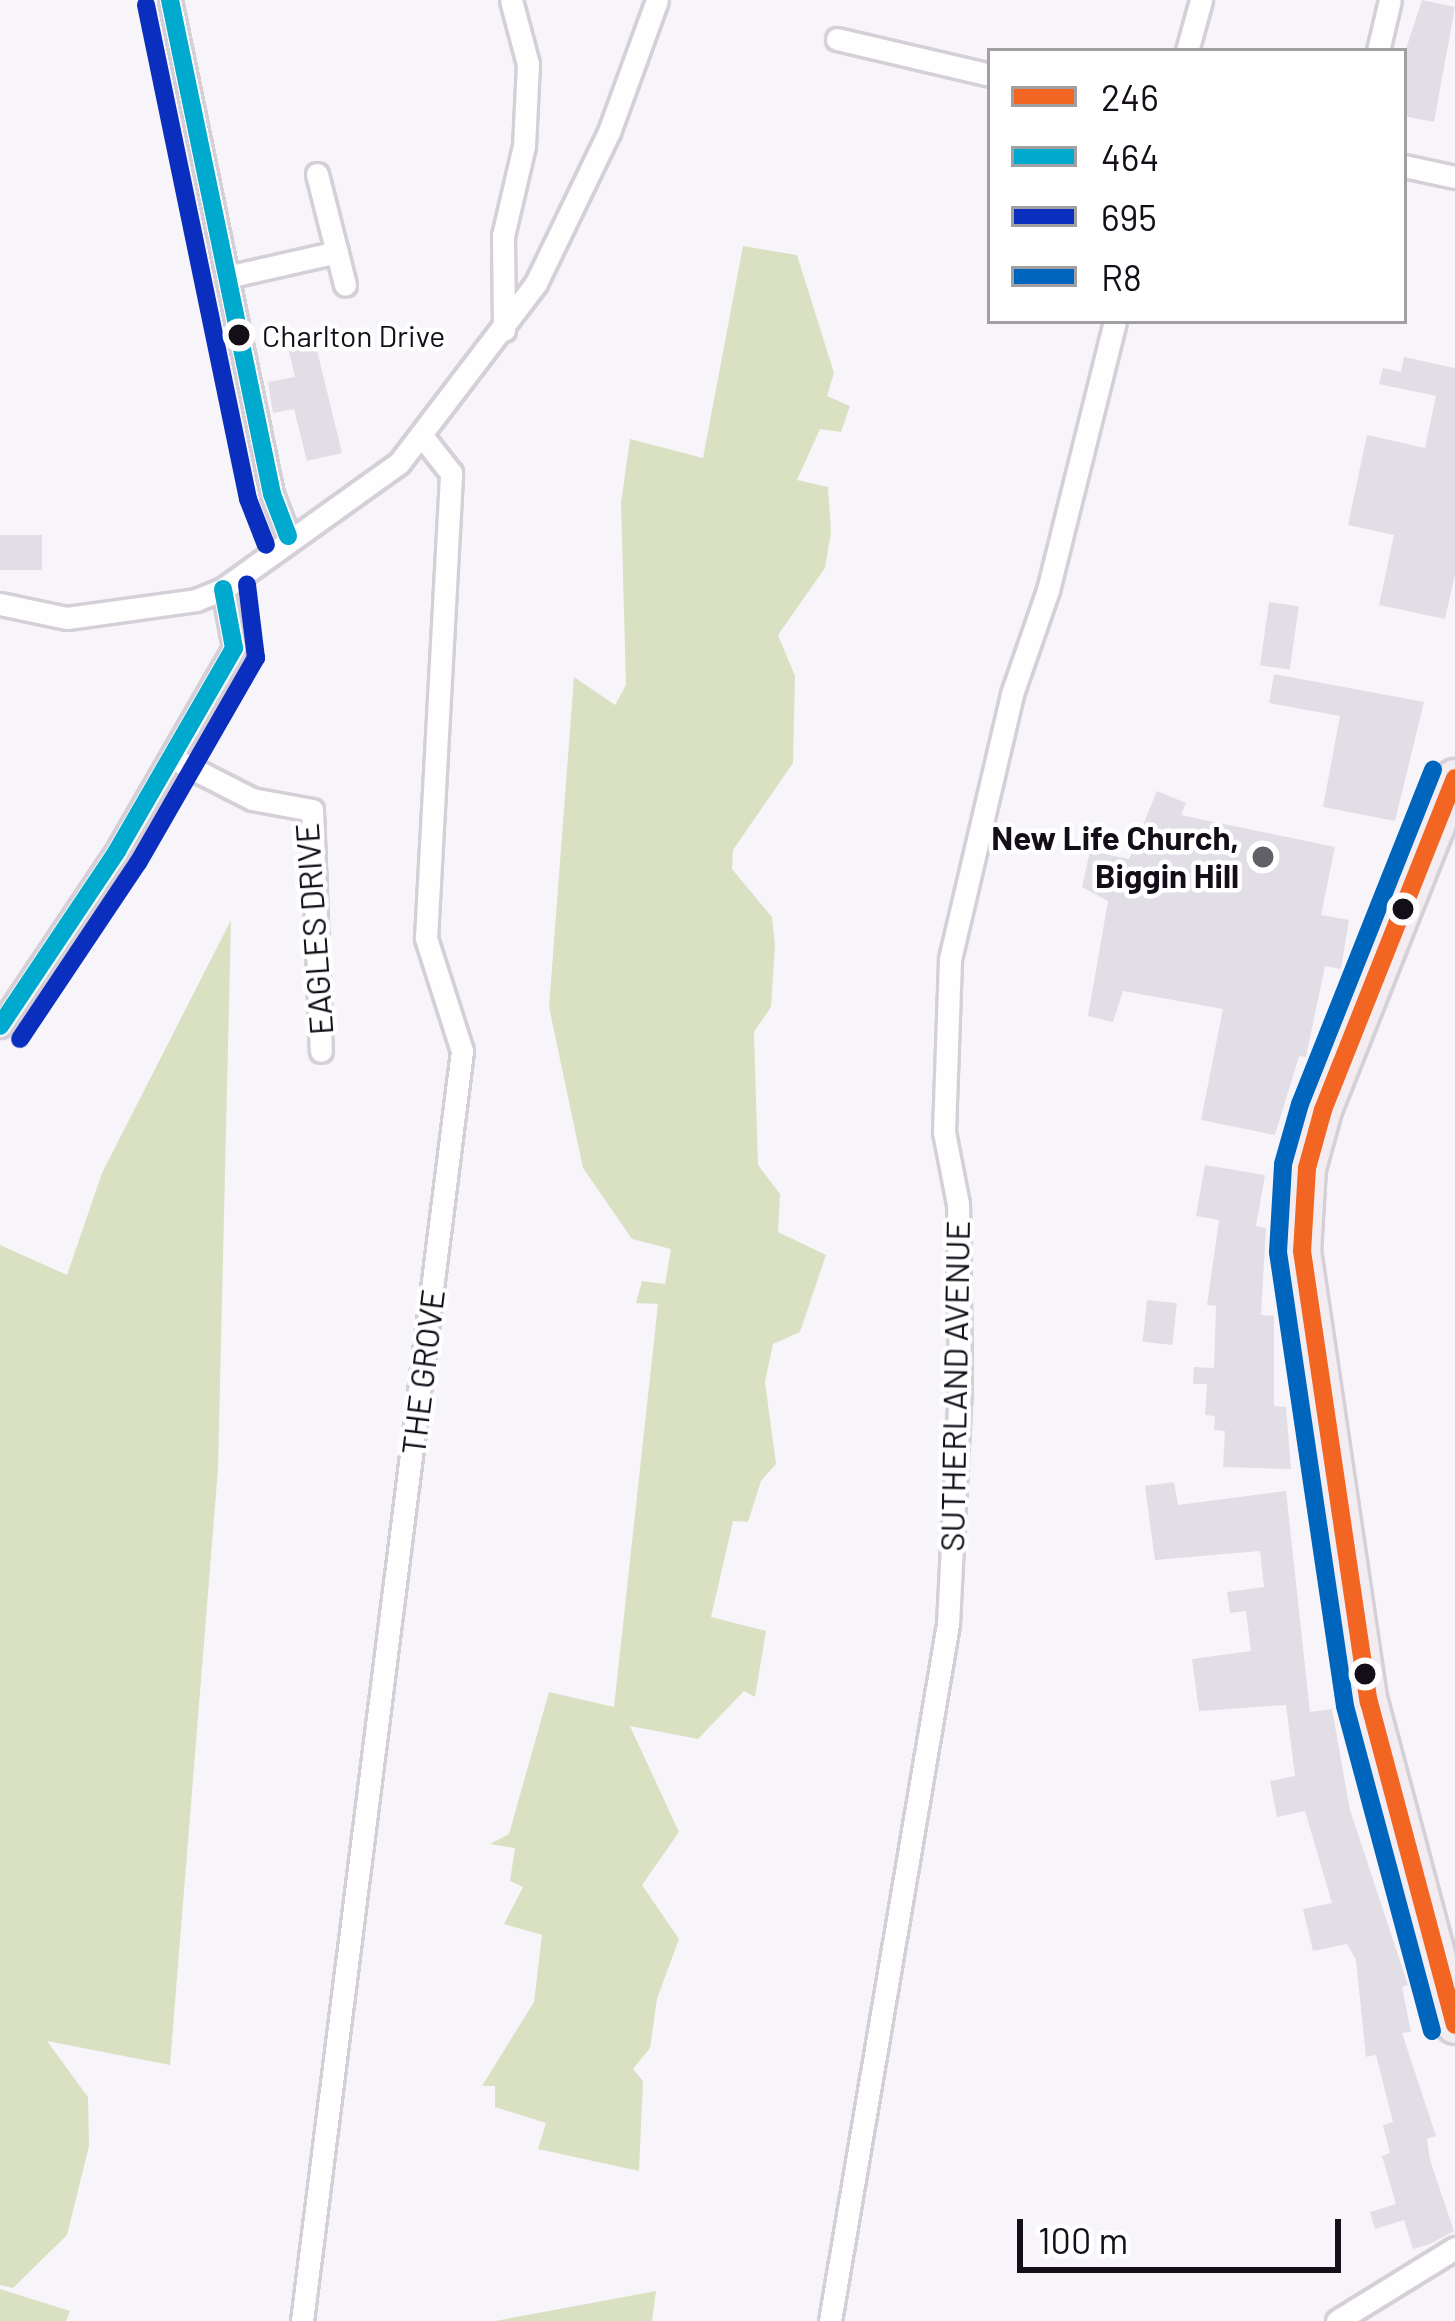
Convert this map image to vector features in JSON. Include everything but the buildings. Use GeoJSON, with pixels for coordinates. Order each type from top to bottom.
{"type":"FeatureCollection","features":[{"type":"Feature","properties":{"kind":"main road"},"geometry":{"type":"LineString","coordinates":[[1453,794],[1323,1110],[1307,1168],[1302,1251],[1370,1702],[1455,2025]]}},
{"type":"Feature","properties":{"kind":"street"},"geometry":{"type":"LineString","coordinates":[[170,0],[227,277],[288,536]]}},
{"type":"Feature","properties":{"kind":"street"},"geometry":{"type":"LineString","coordinates":[[504,330],[502,236],[524,146],[528,64],[511,0]]}},
{"type":"Feature","properties":{"kind":"street"},"geometry":{"type":"LineString","coordinates":[[0,604],[67,618],[223,589],[288,536],[399,463],[536,283],[608,132],[657,0]]}},
{"type":"Feature","properties":{"kind":"street"},"geometry":{"type":"LineString","coordinates":[[1188,48],[1202,0]]}},
{"type":"Feature","properties":{"kind":"street"},"geometry":{"type":"LineString","coordinates":[[1379,48],[1390,0]]}},
{"type":"Feature","properties":{"kind":"street"},"geometry":{"type":"LineString","coordinates":[[837,39],[987,74]]}},
{"type":"Feature","properties":{"kind":"street"},"geometry":{"type":"LineString","coordinates":[[1407,167],[1455,177]]}},
{"type":"Feature","properties":{"kind":"street"},"geometry":{"type":"LineString","coordinates":[[317,174],[345,285]]}},
{"type":"Feature","properties":{"kind":"street"},"geometry":{"type":"LineString","coordinates":[[227,277],[337,252]]}},
{"type":"Feature","properties":{"kind":"street","name":"SUTHERLAND AVENUE"},"geometry":{"type":"LineString","coordinates":[[830,2321],[948,1624],[960,1388],[958,1204],[944,1132],[950,959],[1012,694],[1048,590],[1114,324]]}},
{"type":"Feature","properties":{"kind":"street","name":"THE GROVE"},"geometry":{"type":"LineString","coordinates":[[302,2321],[462,1051],[426,938],[451,473],[422,436]]}},
{"type":"Feature","properties":{"kind":"street"},"geometry":{"type":"LineString","coordinates":[[0,1026],[172,758],[234,648],[223,589]]}},
{"type":"Feature","properties":{"kind":"street","name":"EAGLES DRIVE"},"geometry":{"type":"LineString","coordinates":[[172,758],[252,799],[312,810],[321,1051]]}},
{"type":"Feature","properties":{"kind":"street"},"geometry":{"type":"LineString","coordinates":[[1337,2321],[1455,2248]]}},
{"type":"Feature","properties":{"kind":"green space"},"geometry":{"type":"Polygon","coordinates":[[[743,246],[797,255],[834,373],[827,396],[850,406],[841,432],[820,429],[797,480],[828,487],[831,532],[825,568],[778,635],[795,676],[793,763],[733,850],[732,869],[772,917],[775,946],[771,1007],[754,1032],[758,1165],[780,1194],[778,1232],[826,1255],[800,1332],[773,1344],[765,1382],[776,1464],[761,1481],[748,1522],[733,1521],[711,1617],[766,1631],[755,1697],[744,1691],[698,1739],[630,1726],[679,1832],[642,1885],[679,1939],[657,1999],[650,2048],[633,2069],[643,2081],[639,2171],[538,2149],[546,2123],[495,2107],[495,2086],[482,2086],[534,2002],[542,1935],[504,1924],[523,1887],[510,1881],[515,1848],[490,1844],[509,1834],[549,1692],[614,1707],[658,1304],[636,1303],[642,1281],[665,1284],[671,1249],[632,1239],[583,1168],[549,1007],[574,677],[615,705],[626,685],[621,503],[630,439],[703,458],[743,246]]]}},
{"type":"Feature","properties":{"kind":"green space"},"geometry":{"type":"Polygon","coordinates":[[[231,920],[218,1469],[170,2065],[47,2041],[88,2097],[89,2146],[67,2235],[13,2288],[0,2285],[0,1245],[67,1275],[102,1173],[231,920]]]}},
{"type":"Feature","properties":{"kind":"green space"},"geometry":{"type":"Polygon","coordinates":[[[0,2289],[70,2311],[66,2321],[0,2321],[0,2289]]]}},
{"type":"Feature","properties":{"kind":"green space"},"geometry":{"type":"Polygon","coordinates":[[[656,2291],[652,2321],[495,2321],[656,2291]]]}},
{"type":"Feature","properties":{"kind":"transit line","name":"464"},"geometry":{"type":"LineString","coordinates":[[170,0],[272,494],[288,536]]}},
{"type":"Feature","properties":{"kind":"transit line","name":"695"},"geometry":{"type":"LineString","coordinates":[[146,5],[248,499],[266,545]]}},
{"type":"Feature","properties":{"kind":"transit line","name":"695"},"geometry":{"type":"LineString","coordinates":[[20,1039],[138,863],[256,658],[247,585]]}},
{"type":"Feature","properties":{"kind":"transit line","name":"464"},"geometry":{"type":"LineString","coordinates":[[0,1026],[117,851],[234,648],[223,589]]}},
{"type":"Feature","properties":{"kind":"transit line","name":"R8"},"geometry":{"type":"LineString","coordinates":[[1432,2031],[1345,1706],[1278,1252],[1283,1164],[1300,1104],[1433,769]]}},
{"type":"Feature","properties":{"kind":"transit line","name":"246"},"geometry":{"type":"LineString","coordinates":[[1455,778],[1323,1110],[1307,1168],[1302,1251],[1369,1702],[1455,2025]]}},
{"type":"Feature","properties":{"kind":"place","name":"Charlton Drive"},"geometry":{"type":"Point","coordinates":[239,335]}},
{"type":"Feature","properties":{"kind":"place","name":"New Life Church, Biggin Hill"},"geometry":{"type":"Point","coordinates":[1263,857]}}]}
